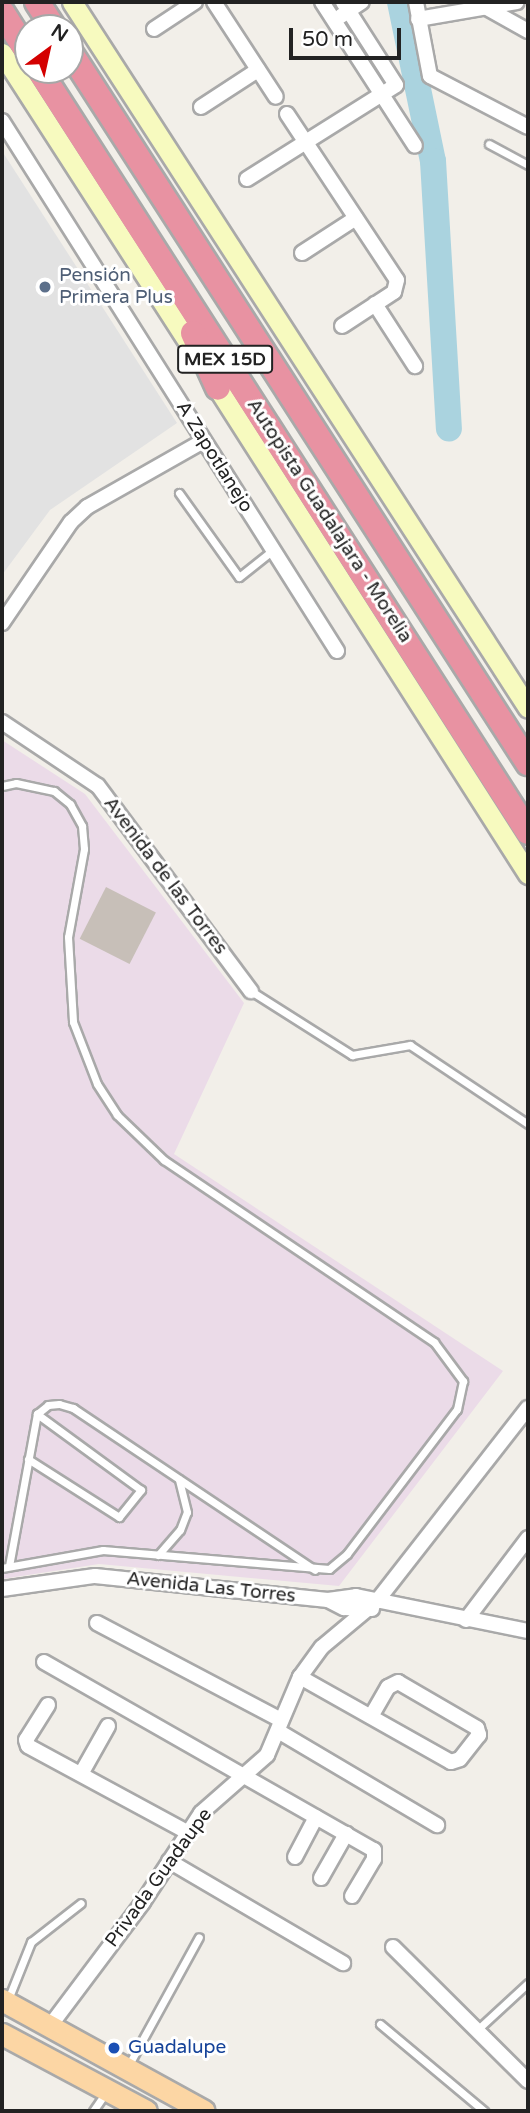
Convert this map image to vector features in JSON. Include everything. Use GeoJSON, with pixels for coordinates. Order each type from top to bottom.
{"type":"FeatureCollection","features":[{"type":"Feature","properties":{"kind":"highway"},"geometry":{"type":"LineString","coordinates":[[2,12],[14,31]]}},
{"type":"Feature","properties":{"kind":"highway","name":"Autopista Guadalajara - Morelia"},"geometry":{"type":"LineString","coordinates":[[84,74],[528,763]]}},
{"type":"Feature","properties":{"kind":"highway","name":"Autopista Guadalajara - Morelia"},"geometry":{"type":"LineString","coordinates":[[48,84],[528,832]]}},
{"type":"Feature","properties":{"kind":"highway"},"geometry":{"type":"LineString","coordinates":[[158,256],[218,388]]}},
{"type":"Feature","properties":{"kind":"main road"},"geometry":{"type":"LineString","coordinates":[[4,2001],[204,2111]]}},
{"type":"Feature","properties":{"kind":"main road"},"geometry":{"type":"LineString","coordinates":[[2,2034],[146,2111]]}},
{"type":"Feature","properties":{"kind":"street"},"geometry":{"type":"LineString","coordinates":[[72,2],[528,708]]}},
{"type":"Feature","properties":{"kind":"street"},"geometry":{"type":"LineString","coordinates":[[154,29],[195,2]]}},
{"type":"Feature","properties":{"kind":"street"},"geometry":{"type":"LineString","coordinates":[[214,2],[276,97]]}},
{"type":"Feature","properties":{"kind":"street"},"geometry":{"type":"LineString","coordinates":[[322,2],[415,146]]}},
{"type":"Feature","properties":{"kind":"street"},"geometry":{"type":"LineString","coordinates":[[334,20],[346,6],[362,2]]}},
{"type":"Feature","properties":{"kind":"street"},"geometry":{"type":"LineString","coordinates":[[416,2],[430,76],[528,127]]}},
{"type":"Feature","properties":{"kind":"street"},"geometry":{"type":"LineString","coordinates":[[418,19],[517,2]]}},
{"type":"Feature","properties":{"kind":"street"},"geometry":{"type":"LineString","coordinates":[[247,178],[396,85],[346,6]]}},
{"type":"Feature","properties":{"kind":"street"},"geometry":{"type":"LineString","coordinates":[[485,7],[528,31]]}},
{"type":"Feature","properties":{"kind":"street"},"geometry":{"type":"LineString","coordinates":[[2,53],[528,874]]}},
{"type":"Feature","properties":{"kind":"street"},"geometry":{"type":"LineString","coordinates":[[201,107],[258,70]]}},
{"type":"Feature","properties":{"kind":"street"},"geometry":{"type":"LineString","coordinates":[[287,114],[397,286],[342,326]]}},
{"type":"Feature","properties":{"kind":"street","name":"A Zapotlanejo"},"geometry":{"type":"LineString","coordinates":[[2,121],[337,652]]}},
{"type":"Feature","properties":{"kind":"street"},"geometry":{"type":"LineString","coordinates":[[302,253],[356,218]]}},
{"type":"Feature","properties":{"kind":"street"},"geometry":{"type":"LineString","coordinates":[[375,304],[415,366]]}},
{"type":"Feature","properties":{"kind":"street"},"geometry":{"type":"LineString","coordinates":[[2,623],[71,522],[87,507],[204,440]]}},
{"type":"Feature","properties":{"kind":"street","name":"Avenida de las Torres"},"geometry":{"type":"LineString","coordinates":[[2,722],[98,786],[251,991]]}},
{"type":"Feature","properties":{"kind":"street","name":"Privada Guadaupe"},"geometry":{"type":"LineString","coordinates":[[50,2026],[187,1832],[267,1755],[300,1678],[322,1647],[373,1605],[528,1408]]}},
{"type":"Feature","properties":{"kind":"street"},"geometry":{"type":"LineString","coordinates":[[466,1620],[528,1538]]}},
{"type":"Feature","properties":{"kind":"street","name":"Avenida Las Torres"},"geometry":{"type":"LineString","coordinates":[[2,1589],[95,1576],[328,1600],[344,1608],[373,1605],[394,1607],[528,1631]]}},
{"type":"Feature","properties":{"kind":"street"},"geometry":{"type":"LineString","coordinates":[[97,1623],[280,1726],[437,1825]]}},
{"type":"Feature","properties":{"kind":"street"},"geometry":{"type":"LineString","coordinates":[[44,1662],[243,1778],[346,1834],[376,1854],[352,1896]]}},
{"type":"Feature","properties":{"kind":"street"},"geometry":{"type":"LineString","coordinates":[[300,1678],[452,1762],[460,1759],[479,1735],[474,1726],[398,1682],[388,1686],[371,1716]]}},
{"type":"Feature","properties":{"kind":"street"},"geometry":{"type":"LineString","coordinates":[[48,1705],[26,1743],[187,1832]]}},
{"type":"Feature","properties":{"kind":"street"},"geometry":{"type":"LineString","coordinates":[[81,1774],[108,1726]]}},
{"type":"Feature","properties":{"kind":"street"},"geometry":{"type":"LineString","coordinates":[[295,1857],[316,1817]]}},
{"type":"Feature","properties":{"kind":"street"},"geometry":{"type":"LineString","coordinates":[[321,1878],[346,1834]]}},
{"type":"Feature","properties":{"kind":"street"},"geometry":{"type":"LineString","coordinates":[[169,1861],[344,1963]]}},
{"type":"Feature","properties":{"kind":"street"},"geometry":{"type":"LineString","coordinates":[[393,1947],[528,2081]]}},
{"type":"Feature","properties":{"kind":"lane"},"geometry":{"type":"LineString","coordinates":[[489,144],[528,165]]}},
{"type":"Feature","properties":{"kind":"lane"},"geometry":{"type":"LineString","coordinates":[[179,493],[239,578],[273,550]]}},
{"type":"Feature","properties":{"kind":"lane"},"geometry":{"type":"LineString","coordinates":[[2,786],[16,783],[54,791],[70,804],[82,826],[83,849],[68,937],[73,1022],[97,1084],[117,1115],[164,1160],[434,1342],[463,1381],[457,1409],[347,1554],[329,1569],[316,1570],[103,1550],[5,1567],[37,1414],[48,1405],[66,1405],[316,1570]]}},
{"type":"Feature","properties":{"kind":"lane"},"geometry":{"type":"LineString","coordinates":[[251,991],[352,1055],[410,1045],[528,1124]]}},
{"type":"Feature","properties":{"kind":"lane"},"geometry":{"type":"LineString","coordinates":[[28,1459],[119,1517],[141,1490],[37,1414]]}},
{"type":"Feature","properties":{"kind":"lane"},"geometry":{"type":"LineString","coordinates":[[158,1555],[180,1530],[187,1512],[179,1479]]}},
{"type":"Feature","properties":{"kind":"lane"},"geometry":{"type":"LineString","coordinates":[[4,2001],[31,1942],[81,1903]]}},
{"type":"Feature","properties":{"kind":"lane"},"geometry":{"type":"LineString","coordinates":[[127,2068],[199,1937]]}},
{"type":"Feature","properties":{"kind":"lane"},"geometry":{"type":"LineString","coordinates":[[477,2030],[528,1983]]}},
{"type":"Feature","properties":{"kind":"lane"},"geometry":{"type":"LineString","coordinates":[[380,2024],[484,2111]]}},
{"type":"Feature","properties":{"kind":"lane"},"geometry":{"type":"LineString","coordinates":[[93,2111],[107,2090]]}},
{"type":"Feature","properties":{"kind":"shaded area","name":"Pensión Primera Plus"},"geometry":{"type":"Polygon","coordinates":[[[2,151],[177,423],[50,510],[2,575],[2,151]]]}},
{"type":"Feature","properties":{"kind":"shaded area"},"geometry":{"type":"Polygon","coordinates":[[[2,740],[85,794],[244,1003],[174,1154],[503,1371],[339,1586],[99,1564],[2,1579],[2,740]]]}},
{"type":"Feature","properties":{"kind":"building"},"geometry":{"type":"Polygon","coordinates":[[[106,887],[156,912],[130,964],[80,939],[106,887]]]}},
{"type":"Feature","properties":{"kind":"waterway"},"geometry":{"type":"LineString","coordinates":[[400,2],[433,161],[449,429]]}},
{"type":"Feature","properties":{"kind":"place","name":"Pensión Primera Plus"},"geometry":{"type":"Point","coordinates":[45,287]}},
{"type":"Feature","properties":{"kind":"place","name":"Guadalupe"},"geometry":{"type":"Point","coordinates":[114,2048]}}]}
